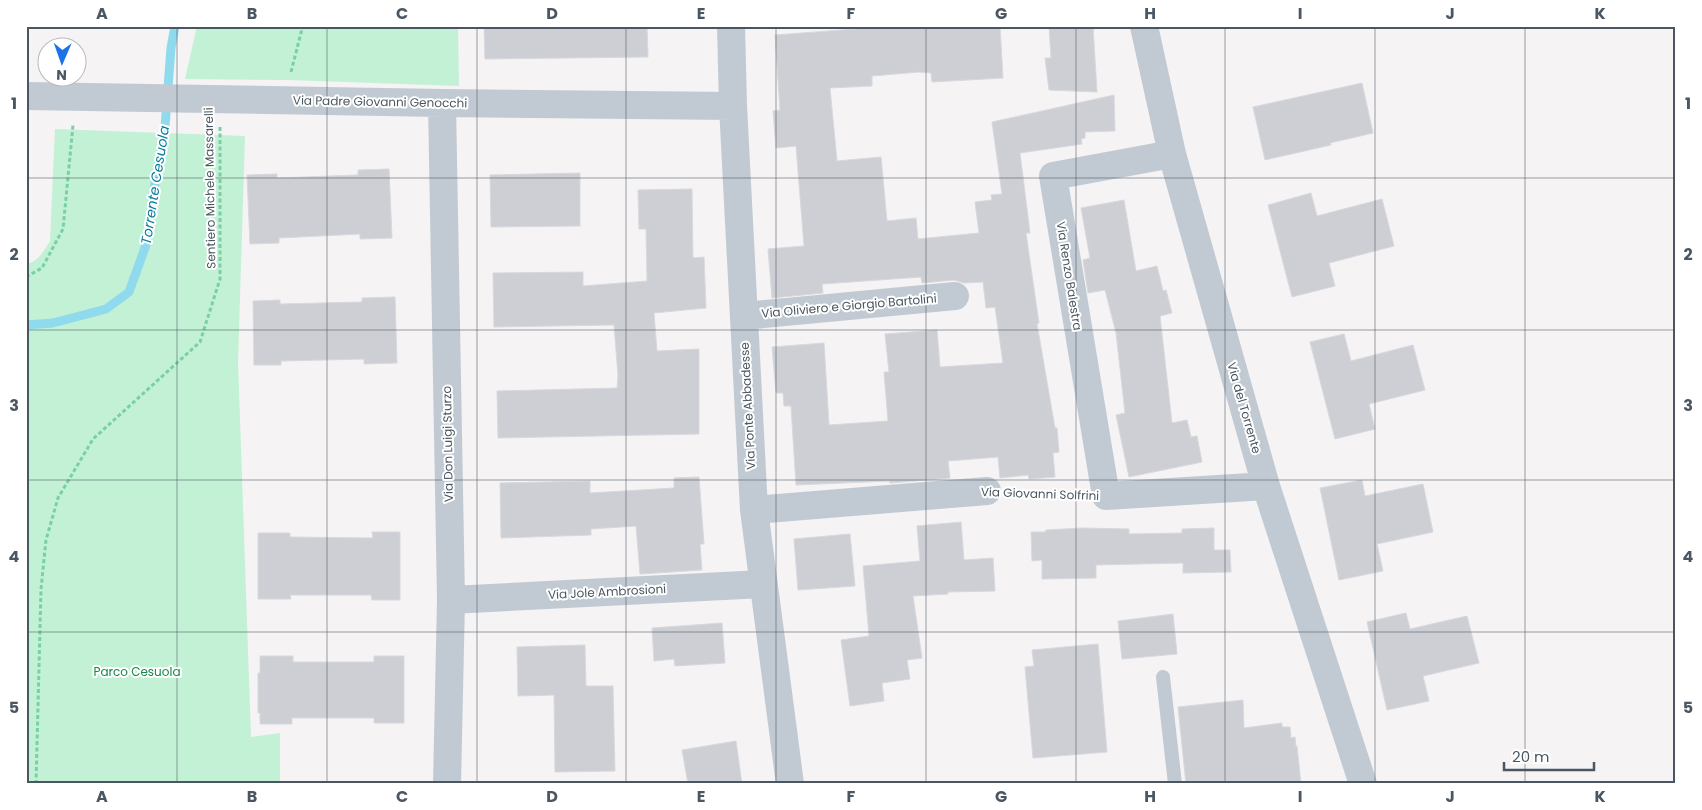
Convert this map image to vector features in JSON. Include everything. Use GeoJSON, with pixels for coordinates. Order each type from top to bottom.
{"type":"FeatureCollection","features":[{"type":"Feature","properties":{"kind":"street","name":"Via Ponte Abbadesse"},"geometry":{"type":"LineString","coordinates":[[731,26],[733,106],[754,510],[790,784]]}},
{"type":"Feature","properties":{"kind":"street","name":"Via del Torrente"},"geometry":{"type":"LineString","coordinates":[[1144,26],[1172,154],[1266,486],[1363,784]]}},
{"type":"Feature","properties":{"kind":"street","name":"Via Padre Giovanni Genocchi"},"geometry":{"type":"LineString","coordinates":[[26,96],[279,99],[442,104],[733,106]]}},
{"type":"Feature","properties":{"kind":"street","name":"Via Don Luigi Sturzo"},"geometry":{"type":"LineString","coordinates":[[442,104],[451,600],[447,784]]}},
{"type":"Feature","properties":{"kind":"street","name":"Via Renzo Balestra"},"geometry":{"type":"LineString","coordinates":[[1106,496],[1052,176],[1172,154]]}},
{"type":"Feature","properties":{"kind":"street","name":"Via Oliviero e Giorgio Bartolini"},"geometry":{"type":"LineString","coordinates":[[744,316],[955,296]]}},
{"type":"Feature","properties":{"kind":"street","name":"Via Giovanni Solfrini"},"geometry":{"type":"LineString","coordinates":[[1106,496],[1266,486]]}},
{"type":"Feature","properties":{"kind":"street","name":"Via Giovanni Solfrini"},"geometry":{"type":"LineString","coordinates":[[754,510],[987,491]]}},
{"type":"Feature","properties":{"kind":"street","name":"Via Jole Ambrosioni"},"geometry":{"type":"LineString","coordinates":[[451,600],[763,584]]}},
{"type":"Feature","properties":{"kind":"lane"},"geometry":{"type":"LineString","coordinates":[[1162,677],[1175,784]]}},
{"type":"Feature","properties":{"kind":"path"},"geometry":{"type":"LineString","coordinates":[[279,99],[289,80],[302,29],[306,26]]}},
{"type":"Feature","properties":{"kind":"path"},"geometry":{"type":"LineString","coordinates":[[26,277],[42,268],[63,229],[86,98]]}},
{"type":"Feature","properties":{"kind":"path","name":"Sentiero Michele Massarelli"},"geometry":{"type":"LineString","coordinates":[[36,784],[41,589],[46,540],[58,498],[93,438],[200,342],[220,279],[221,135],[207,99]]}},
{"type":"Feature","properties":{"kind":"path","name":"Via Giovanni Solfrini"},"geometry":{"type":"LineString","coordinates":[[987,491],[1106,496]]}},
{"type":"Feature","properties":{"kind":"green space"},"geometry":{"type":"Polygon","coordinates":[[[197,26],[458,26],[459,86],[289,80],[185,79],[197,26]]]}},
{"type":"Feature","properties":{"kind":"green space","name":"Parco Cesuola"},"geometry":{"type":"Polygon","coordinates":[[[55,129],[245,136],[238,362],[251,737],[280,733],[280,784],[26,784],[26,264],[37,258],[50,241],[55,129]]]}},
{"type":"Feature","properties":{"kind":"building"},"geometry":{"type":"Polygon","coordinates":[[[484,26],[647,26],[648,57],[485,59],[484,26]]]}},
{"type":"Feature","properties":{"kind":"building"},"geometry":{"type":"Polygon","coordinates":[[[868,26],[1000,26],[1003,78],[932,82],[931,73],[919,72],[872,76],[872,86],[830,88],[837,161],[881,157],[887,221],[916,218],[918,239],[979,233],[975,202],[992,200],[991,195],[1002,194],[992,122],[1114,95],[1115,131],[1085,132],[1085,138],[1081,139],[1082,144],[1020,153],[1030,233],[1026,233],[1039,323],[1037,324],[1055,428],[1057,428],[1059,452],[1053,453],[1055,477],[1029,479],[1028,475],[1000,478],[998,457],[948,461],[950,478],[890,483],[889,481],[796,485],[791,406],[784,406],[783,393],[776,393],[772,347],[824,343],[829,425],[888,421],[884,372],[889,372],[885,334],[937,330],[940,367],[1003,363],[995,307],[986,308],[983,282],[964,283],[954,280],[922,283],[921,277],[822,284],[823,293],[772,298],[768,249],[804,246],[796,146],[776,148],[773,111],[780,110],[775,35],[868,28],[868,26]]]}},
{"type":"Feature","properties":{"kind":"building"},"geometry":{"type":"Polygon","coordinates":[[[1049,26],[1093,26],[1097,92],[1049,90],[1045,58],[1051,58],[1049,26]]]}},
{"type":"Feature","properties":{"kind":"building"},"geometry":{"type":"Polygon","coordinates":[[[1362,83],[1373,133],[1265,160],[1253,107],[1362,83]]]}},
{"type":"Feature","properties":{"kind":"building"},"geometry":{"type":"Polygon","coordinates":[[[389,169],[392,238],[360,239],[360,234],[279,238],[279,243],[250,244],[247,175],[277,174],[277,178],[358,175],[358,170],[389,169]]]}},
{"type":"Feature","properties":{"kind":"building"},"geometry":{"type":"Polygon","coordinates":[[[580,173],[580,226],[491,227],[490,175],[580,173]]]}},
{"type":"Feature","properties":{"kind":"building"},"geometry":{"type":"Polygon","coordinates":[[[692,189],[693,258],[704,257],[706,308],[654,313],[657,351],[699,349],[699,434],[498,438],[497,391],[617,388],[618,376],[614,325],[494,327],[493,273],[583,272],[583,286],[647,281],[646,229],[639,229],[638,190],[692,189]]]}},
{"type":"Feature","properties":{"kind":"building"},"geometry":{"type":"Polygon","coordinates":[[[1311,193],[1317,216],[1382,199],[1394,246],[1329,263],[1335,286],[1292,297],[1268,205],[1311,193]]]}},
{"type":"Feature","properties":{"kind":"building"},"geometry":{"type":"Polygon","coordinates":[[[1124,200],[1136,271],[1157,266],[1163,291],[1166,290],[1172,313],[1160,316],[1172,423],[1187,420],[1191,437],[1197,436],[1202,462],[1129,477],[1116,415],[1125,413],[1116,333],[1105,290],[1088,293],[1083,260],[1090,258],[1081,208],[1124,200]]]}},
{"type":"Feature","properties":{"kind":"building"},"geometry":{"type":"Polygon","coordinates":[[[395,297],[397,363],[364,364],[364,359],[281,361],[281,365],[254,365],[253,301],[280,300],[280,304],[362,302],[362,298],[395,297]]]}},
{"type":"Feature","properties":{"kind":"building"},"geometry":{"type":"Polygon","coordinates":[[[1344,334],[1351,361],[1413,345],[1425,390],[1369,404],[1375,429],[1335,439],[1310,342],[1344,334]]]}},
{"type":"Feature","properties":{"kind":"building"},"geometry":{"type":"Polygon","coordinates":[[[699,477],[704,544],[700,544],[702,570],[640,574],[636,526],[591,529],[591,535],[501,538],[500,483],[590,481],[590,493],[674,488],[674,478],[699,477]]]}},
{"type":"Feature","properties":{"kind":"building"},"geometry":{"type":"Polygon","coordinates":[[[1362,480],[1365,496],[1423,484],[1433,532],[1377,544],[1383,571],[1339,580],[1320,488],[1362,480]]]}},
{"type":"Feature","properties":{"kind":"building"},"geometry":{"type":"Polygon","coordinates":[[[961,522],[964,560],[993,558],[995,591],[948,592],[948,594],[913,596],[922,658],[907,660],[910,679],[882,683],[884,701],[850,706],[841,640],[869,636],[863,566],[920,561],[917,526],[961,522]]]}},
{"type":"Feature","properties":{"kind":"building"},"geometry":{"type":"Polygon","coordinates":[[[1081,528],[1129,529],[1129,534],[1182,533],[1182,529],[1214,528],[1214,550],[1230,550],[1231,572],[1183,573],[1183,563],[1096,565],[1096,578],[1042,579],[1042,560],[1032,561],[1031,532],[1081,528]]]}},
{"type":"Feature","properties":{"kind":"building"},"geometry":{"type":"Polygon","coordinates":[[[372,532],[400,532],[400,600],[372,600],[371,595],[290,595],[291,599],[258,599],[258,533],[290,533],[290,537],[373,538],[372,532]]]}},
{"type":"Feature","properties":{"kind":"building"},"geometry":{"type":"Polygon","coordinates":[[[850,534],[855,586],[798,590],[794,539],[850,534]]]}},
{"type":"Feature","properties":{"kind":"building"},"geometry":{"type":"Polygon","coordinates":[[[1406,613],[1410,629],[1467,616],[1479,663],[1423,676],[1429,701],[1387,710],[1367,622],[1406,613]]]}},
{"type":"Feature","properties":{"kind":"building"},"geometry":{"type":"Polygon","coordinates":[[[1173,614],[1177,654],[1122,659],[1118,621],[1173,614]]]}},
{"type":"Feature","properties":{"kind":"building"},"geometry":{"type":"Polygon","coordinates":[[[722,623],[725,663],[675,666],[674,659],[654,661],[652,628],[722,623]]]}},
{"type":"Feature","properties":{"kind":"building"},"geometry":{"type":"Polygon","coordinates":[[[1098,644],[1107,752],[1033,758],[1025,667],[1034,666],[1032,650],[1098,644]]]}},
{"type":"Feature","properties":{"kind":"building"},"geometry":{"type":"Polygon","coordinates":[[[585,645],[586,686],[613,686],[615,771],[555,772],[554,695],[518,696],[517,647],[585,645]]]}},
{"type":"Feature","properties":{"kind":"building"},"geometry":{"type":"Polygon","coordinates":[[[260,656],[293,656],[293,662],[374,662],[374,656],[404,656],[404,723],[374,723],[374,718],[292,718],[292,724],[260,724],[260,713],[258,713],[258,673],[260,673],[260,656]]]}},
{"type":"Feature","properties":{"kind":"building"},"geometry":{"type":"Polygon","coordinates":[[[1243,700],[1244,728],[1282,723],[1282,727],[1290,727],[1291,738],[1295,737],[1297,746],[1301,784],[1186,784],[1178,707],[1243,700]]]}},
{"type":"Feature","properties":{"kind":"building"},"geometry":{"type":"Polygon","coordinates":[[[736,741],[742,784],[688,784],[682,750],[736,741]]]}},
{"type":"Feature","properties":{"kind":"waterway","name":"Torrente Cesuola"},"geometry":{"type":"LineString","coordinates":[[26,325],[53,323],[106,309],[129,292],[146,245],[165,127],[171,48],[175,26]]}}]}
